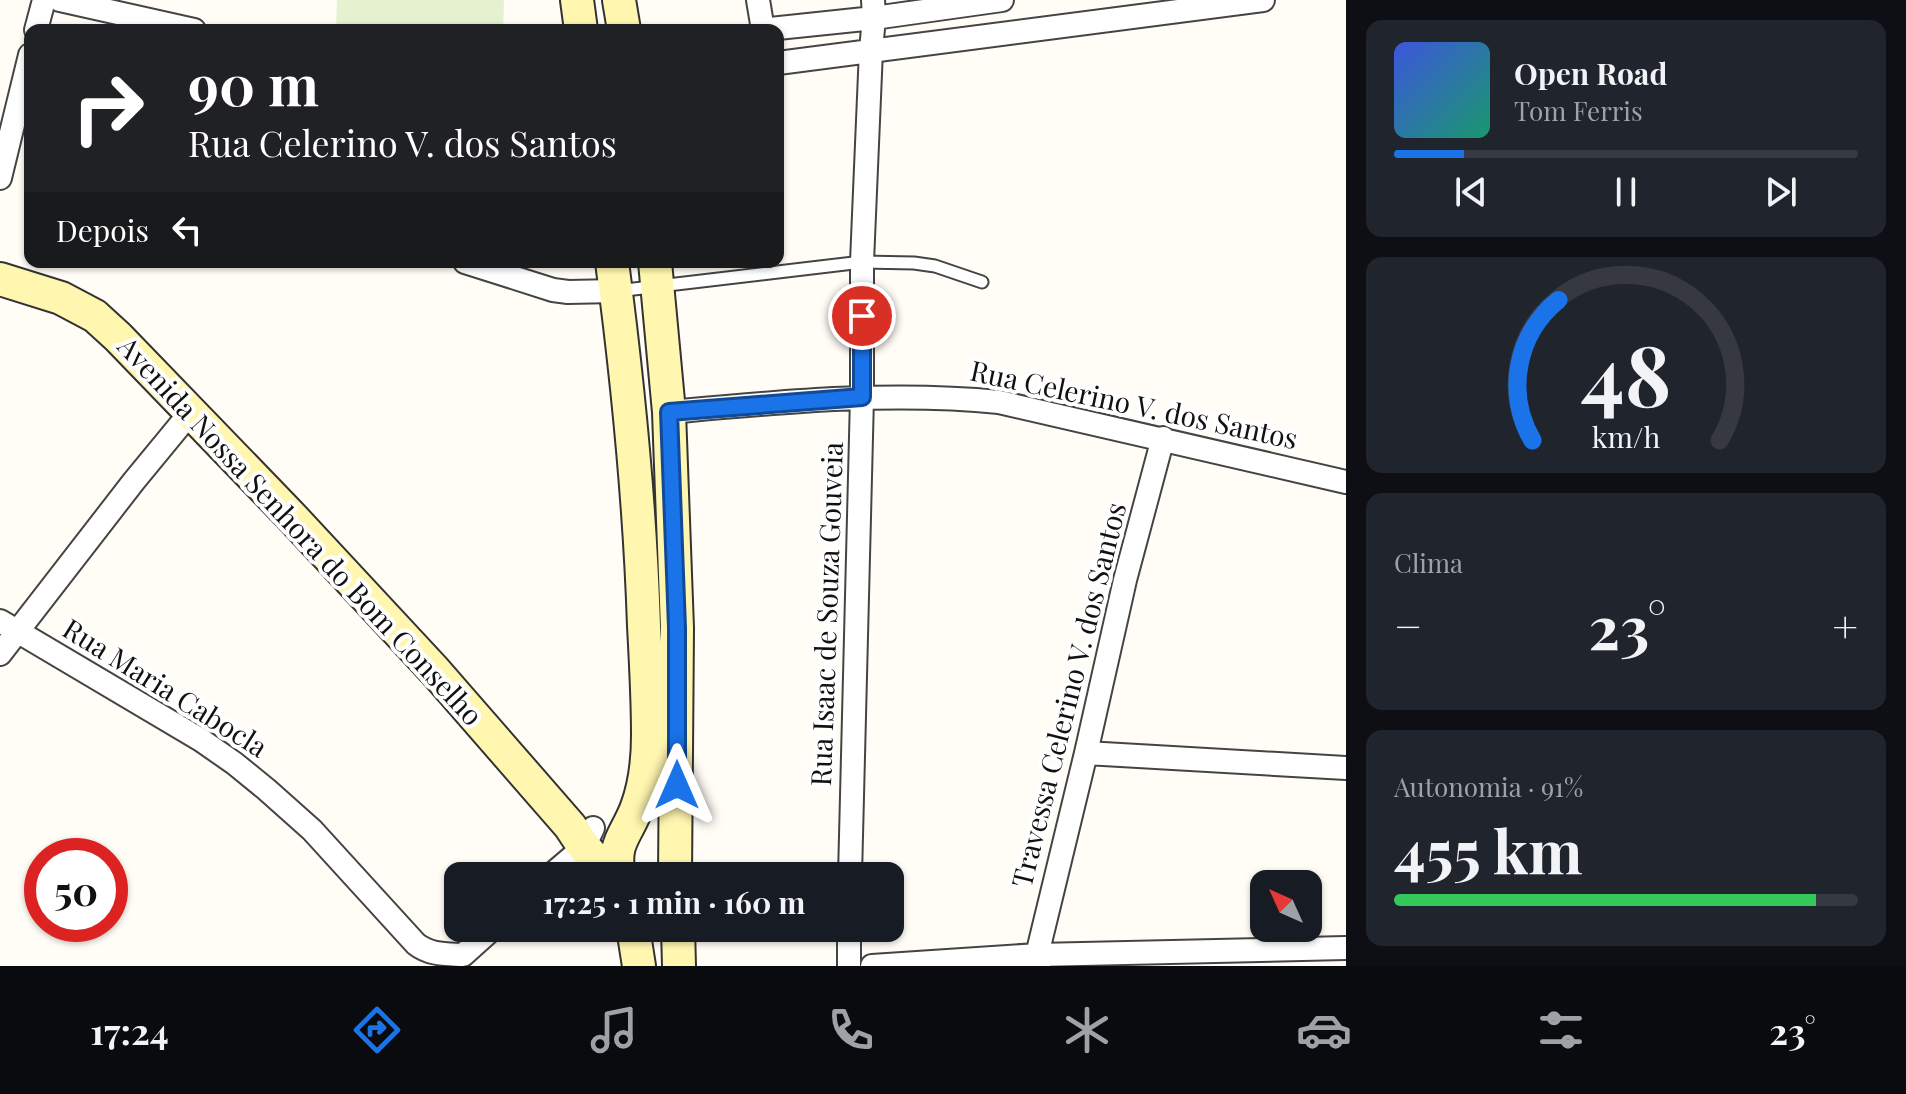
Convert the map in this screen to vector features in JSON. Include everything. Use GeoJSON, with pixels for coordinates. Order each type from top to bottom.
{"type":"FeatureCollection","features":[{"type":"Feature","properties":{"kind":"main road"},"geometry":{"type":"LineString","coordinates":[[577,0],[580,24]]}},
{"type":"Feature","properties":{"kind":"main road"},"geometry":{"type":"LineString","coordinates":[[619,0],[623,24]]}},
{"type":"Feature","properties":{"kind":"main road"},"geometry":{"type":"LineString","coordinates":[[657,274],[669,412],[677,628],[676,862]]}},
{"type":"Feature","properties":{"kind":"main road"},"geometry":{"type":"LineString","coordinates":[[614,277],[629,393],[641,529],[648,738],[637,810],[619,846],[617,862]]}},
{"type":"Feature","properties":{"kind":"main road","name":"Avenida Nossa Senhora do Bom Conselho"},"geometry":{"type":"LineString","coordinates":[[0,279],[61,298],[95,316],[118,337],[435,671],[582,834],[601,862]]}},
{"type":"Feature","properties":{"kind":"main road"},"geometry":{"type":"LineString","coordinates":[[582,834],[625,831],[650,837],[676,862]]}},
{"type":"Feature","properties":{"kind":"main road"},"geometry":{"type":"LineString","coordinates":[[635,942],[639,966]]}},
{"type":"Feature","properties":{"kind":"main road"},"geometry":{"type":"LineString","coordinates":[[678,942],[679,966]]}},
{"type":"Feature","properties":{"kind":"street"},"geometry":{"type":"LineString","coordinates":[[38,24],[44,0]]}},
{"type":"Feature","properties":{"kind":"street"},"geometry":{"type":"LineString","coordinates":[[60,0],[167,24]]}},
{"type":"Feature","properties":{"kind":"street"},"geometry":{"type":"LineString","coordinates":[[758,0],[761,24]]}},
{"type":"Feature","properties":{"kind":"street"},"geometry":{"type":"LineString","coordinates":[[784,26],[873,9],[1002,0]]}},
{"type":"Feature","properties":{"kind":"street"},"geometry":{"type":"LineString","coordinates":[[784,62],[1263,0]]}},
{"type":"Feature","properties":{"kind":"street","name":"Rua Isaac de Souza Gouveia"},"geometry":{"type":"LineString","coordinates":[[850,862],[862,397],[862,262],[873,9]]}},
{"type":"Feature","properties":{"kind":"street"},"geometry":{"type":"LineString","coordinates":[[0,178],[24,79]]}},
{"type":"Feature","properties":{"kind":"street"},"geometry":{"type":"LineString","coordinates":[[484,268],[568,292],[614,277]]}},
{"type":"Feature","properties":{"kind":"street","name":"Rua Celerino V. dos Santos"},"geometry":{"type":"LineString","coordinates":[[669,412],[862,397],[951,397],[999,402],[1346,482]]}},
{"type":"Feature","properties":{"kind":"street"},"geometry":{"type":"LineString","coordinates":[[0,654],[9,626],[190,413]]}},
{"type":"Feature","properties":{"kind":"street","name":"Travessa Celerino V. dos Santos"},"geometry":{"type":"LineString","coordinates":[[1038,960],[1125,580],[1163,438]]}},
{"type":"Feature","properties":{"kind":"street","name":"Rua Maria Cabocla"},"geometry":{"type":"LineString","coordinates":[[9,626],[201,740],[234,763],[312,830],[416,944],[435,954],[463,960]]}},
{"type":"Feature","properties":{"kind":"street"},"geometry":{"type":"LineString","coordinates":[[1086,753],[1346,768]]}},
{"type":"Feature","properties":{"kind":"street"},"geometry":{"type":"LineString","coordinates":[[561,862],[582,834]]}},
{"type":"Feature","properties":{"kind":"street"},"geometry":{"type":"LineString","coordinates":[[463,960],[480,942]]}},
{"type":"Feature","properties":{"kind":"street"},"geometry":{"type":"LineString","coordinates":[[849,942],[849,966]]}},
{"type":"Feature","properties":{"kind":"street"},"geometry":{"type":"LineString","coordinates":[[872,966],[1346,948]]}},
{"type":"Feature","properties":{"kind":"lane"},"geometry":{"type":"LineString","coordinates":[[784,267],[862,262],[914,263],[935,266],[982,282]]}},
{"type":"Feature","properties":{"kind":"lane"},"geometry":{"type":"LineString","coordinates":[[614,277],[760,268]]}},
{"type":"Feature","properties":{"kind":"green space"},"geometry":{"type":"Polygon","coordinates":[[[337,0],[504,0],[503,24],[336,24],[337,0]]]}},
{"type":"Feature","properties":{"kind":"route"},"geometry":{"type":"LineString","coordinates":[[677,785],[677,628],[669,412],[862,397],[862,316]]}}]}
